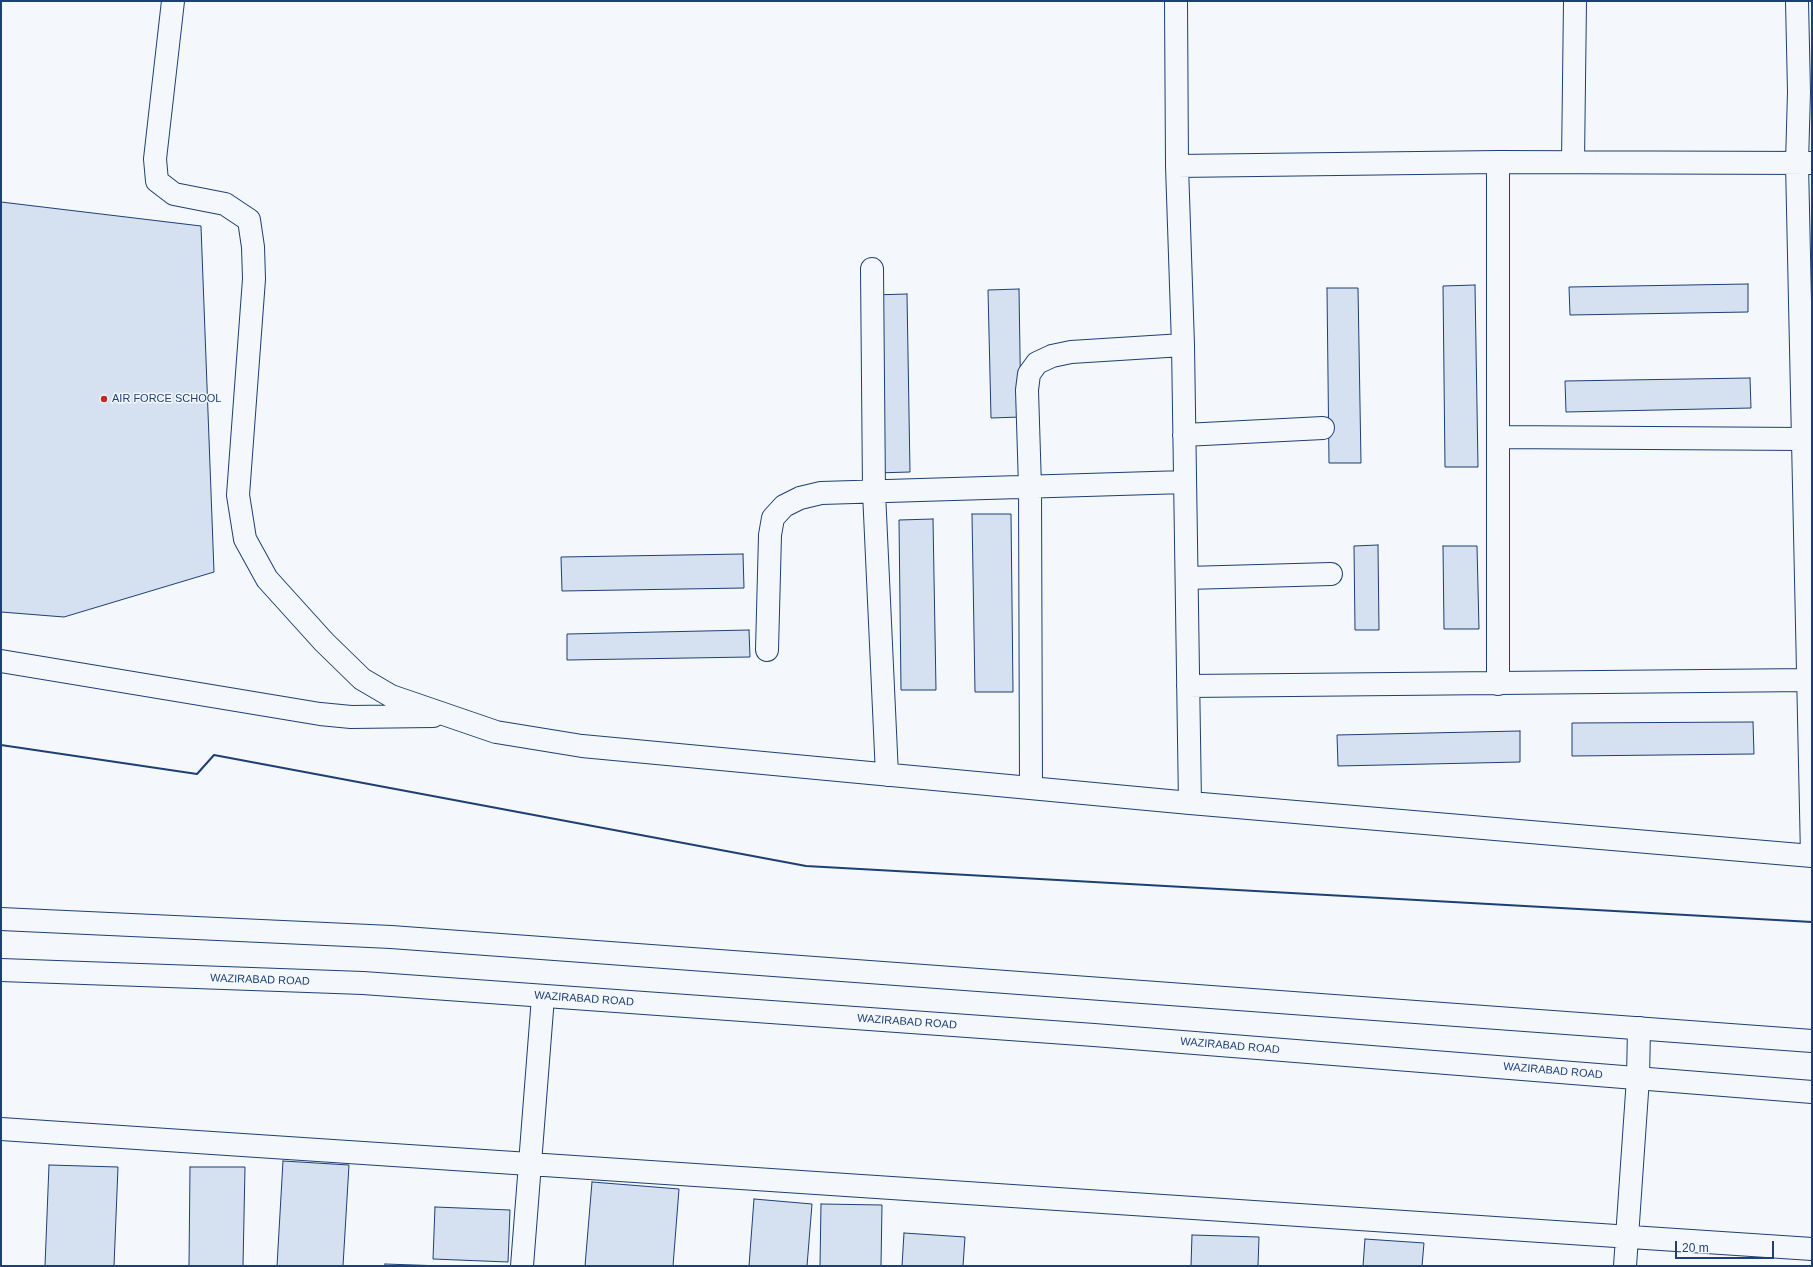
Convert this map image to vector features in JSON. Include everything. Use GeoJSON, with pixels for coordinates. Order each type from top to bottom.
{"type":"FeatureCollection","features":[{"type":"Feature","properties":{"kind":"main road"},"geometry":{"type":"LineString","coordinates":[[174,1],[155,159],[157,181],[174,194],[225,204],[249,220],[250,226],[254,279],[238,495],[245,538],[267,579],[324,642],[362,679],[390,696],[496,732],[582,746],[1190,803],[1812,856],[1803,439],[1805,163],[1799,92],[1797,1]]}},
{"type":"Feature","properties":{"kind":"main road"},"geometry":{"type":"LineString","coordinates":[[1176,1],[1177,166],[1183,345],[1190,803]]}},
{"type":"Feature","properties":{"kind":"main road"},"geometry":{"type":"LineString","coordinates":[[1573,162],[1575,1]]}},
{"type":"Feature","properties":{"kind":"main road"},"geometry":{"type":"LineString","coordinates":[[1177,166],[1498,162],[1805,163]]}},
{"type":"Feature","properties":{"kind":"main road"},"geometry":{"type":"LineString","coordinates":[[1498,162],[1498,684]]}},
{"type":"Feature","properties":{"kind":"main road"},"geometry":{"type":"LineString","coordinates":[[872,269],[874,492],[887,775]]}},
{"type":"Feature","properties":{"kind":"main road"},"geometry":{"type":"LineString","coordinates":[[1031,788],[1030,487],[1027,390],[1029,374],[1037,363],[1052,356],[1071,352],[1183,345]]}},
{"type":"Feature","properties":{"kind":"main road"},"geometry":{"type":"LineString","coordinates":[[1184,435],[1323,428]]}},
{"type":"Feature","properties":{"kind":"main road"},"geometry":{"type":"LineString","coordinates":[[1498,437],[1803,439]]}},
{"type":"Feature","properties":{"kind":"main road"},"geometry":{"type":"LineString","coordinates":[[767,650],[770,535],[773,518],[784,506],[800,498],[821,494],[1185,482]]}},
{"type":"Feature","properties":{"kind":"main road"},"geometry":{"type":"LineString","coordinates":[[1186,578],[1332,574]]}},
{"type":"Feature","properties":{"kind":"main road"},"geometry":{"type":"LineString","coordinates":[[1,661],[320,714],[351,717],[446,716]]}},
{"type":"Feature","properties":{"kind":"main road"},"geometry":{"type":"LineString","coordinates":[[1188,686],[1808,680]]}},
{"type":"Feature","properties":{"kind":"main road"},"geometry":{"type":"LineString","coordinates":[[1,919],[392,937],[1812,1041]]}},
{"type":"Feature","properties":{"kind":"main road","name":"WAZIRABAD ROAD"},"geometry":{"type":"LineString","coordinates":[[1,970],[363,983],[1086,1034],[1812,1092]]}},
{"type":"Feature","properties":{"kind":"main road"},"geometry":{"type":"LineString","coordinates":[[522,1266],[543,996]]}},
{"type":"Feature","properties":{"kind":"main road"},"geometry":{"type":"LineString","coordinates":[[1624,1266],[1638,1078],[1639,1028]]}},
{"type":"Feature","properties":{"kind":"main road"},"geometry":{"type":"LineString","coordinates":[[1,1129],[1812,1249]]}},
{"type":"Feature","properties":{"kind":"building","name":"AIR FORCE SCHOOL"},"geometry":{"type":"Polygon","coordinates":[[[1,202],[201,226],[214,572],[64,617],[1,612],[1,202]]]}},
{"type":"Feature","properties":{"kind":"building"},"geometry":{"type":"Polygon","coordinates":[[[1748,284],[1748,312],[1570,315],[1569,287],[1748,284]]]}},
{"type":"Feature","properties":{"kind":"building"},"geometry":{"type":"Polygon","coordinates":[[[1475,285],[1478,467],[1445,467],[1443,286],[1475,285]]]}},
{"type":"Feature","properties":{"kind":"building"},"geometry":{"type":"Polygon","coordinates":[[[1327,288],[1358,288],[1361,463],[1329,463],[1327,288]]]}},
{"type":"Feature","properties":{"kind":"building"},"geometry":{"type":"Polygon","coordinates":[[[1019,289],[1021,417],[991,418],[988,290],[1019,289]]]}},
{"type":"Feature","properties":{"kind":"building"},"geometry":{"type":"Polygon","coordinates":[[[907,294],[910,472],[875,473],[872,295],[907,294]]]}},
{"type":"Feature","properties":{"kind":"building"},"geometry":{"type":"Polygon","coordinates":[[[1750,378],[1751,408],[1566,412],[1565,381],[1750,378]]]}},
{"type":"Feature","properties":{"kind":"building"},"geometry":{"type":"Polygon","coordinates":[[[972,514],[1011,514],[1013,692],[975,692],[972,514]]]}},
{"type":"Feature","properties":{"kind":"building"},"geometry":{"type":"Polygon","coordinates":[[[933,519],[936,690],[901,690],[899,520],[933,519]]]}},
{"type":"Feature","properties":{"kind":"building"},"geometry":{"type":"Polygon","coordinates":[[[1378,545],[1379,630],[1355,630],[1354,546],[1378,545]]]}},
{"type":"Feature","properties":{"kind":"building"},"geometry":{"type":"Polygon","coordinates":[[[1443,546],[1477,546],[1479,629],[1444,629],[1443,546]]]}},
{"type":"Feature","properties":{"kind":"building"},"geometry":{"type":"Polygon","coordinates":[[[743,554],[744,588],[562,591],[561,557],[743,554]]]}},
{"type":"Feature","properties":{"kind":"building"},"geometry":{"type":"Polygon","coordinates":[[[749,630],[750,657],[567,660],[567,634],[749,630]]]}},
{"type":"Feature","properties":{"kind":"building"},"geometry":{"type":"Polygon","coordinates":[[[1753,722],[1754,754],[1572,756],[1572,723],[1753,722]]]}},
{"type":"Feature","properties":{"kind":"building"},"geometry":{"type":"Polygon","coordinates":[[[1520,731],[1520,762],[1338,766],[1337,735],[1520,731]]]}},
{"type":"Feature","properties":{"kind":"building"},"geometry":{"type":"Polygon","coordinates":[[[283,1161],[349,1165],[343,1266],[277,1266],[283,1161]]]}},
{"type":"Feature","properties":{"kind":"building"},"geometry":{"type":"Polygon","coordinates":[[[49,1165],[118,1167],[114,1266],[45,1266],[49,1165]]]}},
{"type":"Feature","properties":{"kind":"building"},"geometry":{"type":"Polygon","coordinates":[[[190,1167],[245,1167],[243,1266],[189,1266],[190,1167]]]}},
{"type":"Feature","properties":{"kind":"building"},"geometry":{"type":"Polygon","coordinates":[[[592,1182],[679,1189],[673,1266],[585,1266],[592,1182]]]}},
{"type":"Feature","properties":{"kind":"building"},"geometry":{"type":"Polygon","coordinates":[[[754,1199],[812,1204],[807,1266],[749,1266],[754,1199]]]}},
{"type":"Feature","properties":{"kind":"building"},"geometry":{"type":"Polygon","coordinates":[[[821,1204],[882,1205],[881,1266],[820,1266],[821,1204]]]}},
{"type":"Feature","properties":{"kind":"building"},"geometry":{"type":"Polygon","coordinates":[[[435,1207],[510,1210],[508,1262],[433,1259],[435,1207]]]}},
{"type":"Feature","properties":{"kind":"building"},"geometry":{"type":"Polygon","coordinates":[[[904,1233],[965,1237],[963,1266],[902,1266],[904,1233]]]}},
{"type":"Feature","properties":{"kind":"building"},"geometry":{"type":"Polygon","coordinates":[[[1192,1235],[1259,1237],[1258,1266],[1191,1266],[1192,1235]]]}},
{"type":"Feature","properties":{"kind":"building"},"geometry":{"type":"Polygon","coordinates":[[[1365,1239],[1424,1243],[1422,1266],[1363,1266],[1365,1239]]]}},
{"type":"Feature","properties":{"kind":"building"},"geometry":{"type":"Polygon","coordinates":[[[385,1264],[443,1266],[385,1266],[385,1264]]]}},
{"type":"Feature","properties":{"kind":"wall"},"geometry":{"type":"LineString","coordinates":[[1,745],[197,774],[214,755],[806,866],[1812,922]]}},
{"type":"Feature","properties":{"kind":"place","name":"AIR FORCE SCHOOL"},"geometry":{"type":"Point","coordinates":[104,399]}}]}
